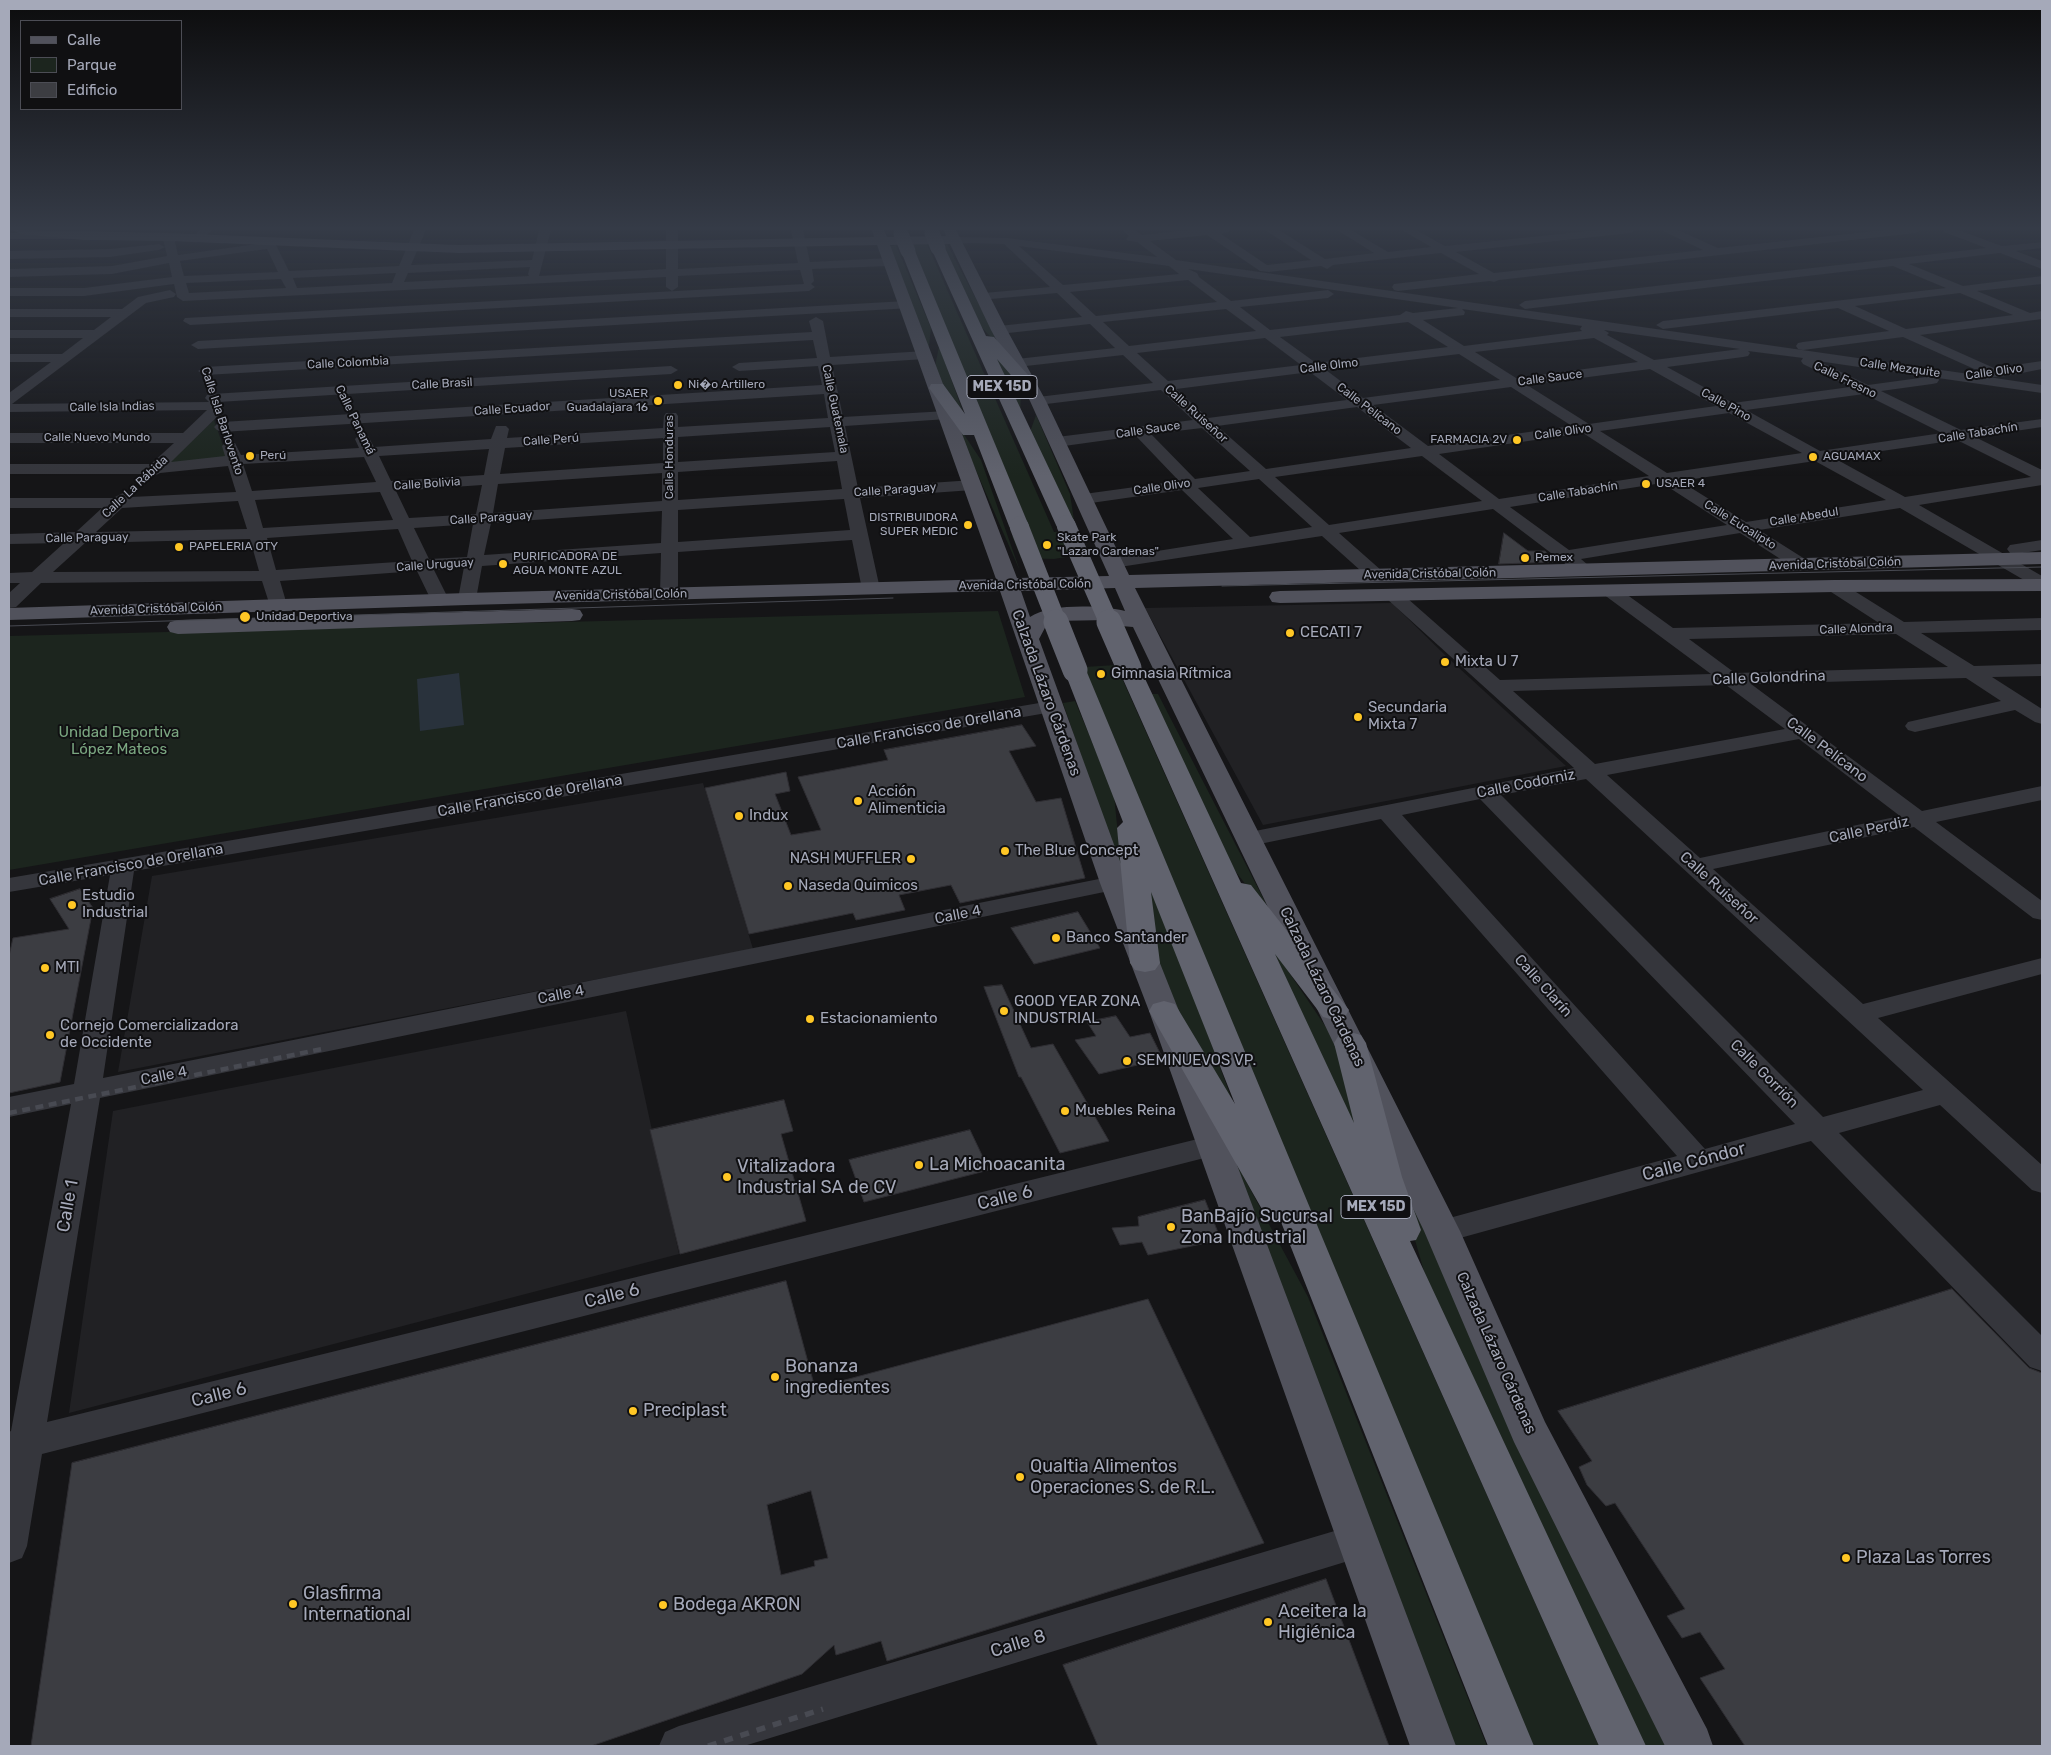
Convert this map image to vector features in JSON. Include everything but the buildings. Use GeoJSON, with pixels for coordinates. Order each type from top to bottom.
{"type":"FeatureCollection","features":[{"type":"Feature","properties":{"kind":"highway","name":"MEX 15D"},"geometry":{"type":"LineString","coordinates":[[932,312],[1075,670],[1511,1746]]}},
{"type":"Feature","properties":{"kind":"highway","name":"MEX 15D"},"geometry":{"type":"LineString","coordinates":[[967,312],[1066,526],[1212,853],[1624,1746]]}},
{"type":"Feature","properties":{"kind":"highway"},"geometry":{"type":"LineString","coordinates":[[970,318],[1034,394],[1023,433]]}},
{"type":"Feature","properties":{"kind":"highway"},"geometry":{"type":"LineString","coordinates":[[928,363],[937,324]]}},
{"type":"Feature","properties":{"kind":"highway"},"geometry":{"type":"LineString","coordinates":[[937,388],[992,461]]}},
{"type":"Feature","properties":{"kind":"highway"},"geometry":{"type":"LineString","coordinates":[[1126,794],[1145,963]]}},
{"type":"Feature","properties":{"kind":"highway"},"geometry":{"type":"LineString","coordinates":[[1212,853],[1334,1010]]}},
{"type":"Feature","properties":{"kind":"highway"},"geometry":{"type":"LineString","coordinates":[[1164,1011],[1326,1290]]}},
{"type":"Feature","properties":{"kind":"highway"},"geometry":{"type":"LineString","coordinates":[[1350,1043],[1385,1177],[1441,1348]]}},
{"type":"Feature","properties":{"kind":"main road","name":"Calzada Lázaro Cárdenas"},"geometry":{"type":"LineString","coordinates":[[909,312],[973,485],[1114,883],[1214,1146],[1433,1746]]}},
{"type":"Feature","properties":{"kind":"main road","name":"Calzada Lázaro Cárdenas"},"geometry":{"type":"LineString","coordinates":[[991,312],[1058,442],[1113,564],[1442,1231],[1528,1430],[1690,1746]]}},
{"type":"Feature","properties":{"kind":"main road"},"geometry":{"type":"LineString","coordinates":[[996,550],[1015,564],[1032,570],[1079,570],[1093,564],[1103,540]]}},
{"type":"Feature","properties":{"kind":"main road","name":"Avenida Cristóbal Colón"},"geometry":{"type":"LineString","coordinates":[[1164,590],[1376,575],[1802,564],[2010,554],[2042,558]]}},
{"type":"Feature","properties":{"kind":"main road","name":"Avenida Cristóbal Colón"},"geometry":{"type":"LineString","coordinates":[[9,631],[345,624],[939,603],[1011,593],[1126,590],[1394,595],[1834,586],[2042,584]]}},
{"type":"Feature","properties":{"kind":"main road"},"geometry":{"type":"LineString","coordinates":[[939,603],[956,596],[967,586]]}},
{"type":"Feature","properties":{"kind":"main road","name":"Avenida Cristóbal Colón"},"geometry":{"type":"LineString","coordinates":[[9,614],[871,588],[967,586],[1011,593]]}},
{"type":"Feature","properties":{"kind":"main road"},"geometry":{"type":"LineString","coordinates":[[1028,639],[1036,623],[1044,617],[1109,613],[1126,619],[1150,638]]}},
{"type":"Feature","properties":{"kind":"main road"},"geometry":{"type":"LineString","coordinates":[[1405,1672],[1442,1746]]}},
{"type":"Feature","properties":{"kind":"street","name":"Calle Isla Barlovento"},"geometry":{"type":"LineString","coordinates":[[188,312],[222,427],[236,460],[244,496],[278,605]]}},
{"type":"Feature","properties":{"kind":"street","name":"Calle Panamá"},"geometry":{"type":"LineString","coordinates":[[304,312],[440,600]]}},
{"type":"Feature","properties":{"kind":"street"},"geometry":{"type":"LineString","coordinates":[[190,320],[356,312]]}},
{"type":"Feature","properties":{"kind":"street"},"geometry":{"type":"LineString","coordinates":[[365,362],[386,312]]}},
{"type":"Feature","properties":{"kind":"street"},"geometry":{"type":"LineString","coordinates":[[467,599],[482,518],[526,312]]}},
{"type":"Feature","properties":{"kind":"street","name":"Calle Honduras"},"geometry":{"type":"LineString","coordinates":[[669,594],[672,312]]}},
{"type":"Feature","properties":{"kind":"street"},"geometry":{"type":"LineString","coordinates":[[198,345],[796,312]]}},
{"type":"Feature","properties":{"kind":"street","name":"Calle Guatemala"},"geometry":{"type":"LineString","coordinates":[[814,312],[871,588]]}},
{"type":"Feature","properties":{"kind":"street","name":"Calle Ruiseñor"},"geometry":{"type":"LineString","coordinates":[[1085,312],[1204,422],[1376,575]]}},
{"type":"Feature","properties":{"kind":"street"},"geometry":{"type":"LineString","coordinates":[[999,330],[1163,312]]}},
{"type":"Feature","properties":{"kind":"street","name":"Calle Pelícano"},"geometry":{"type":"LineString","coordinates":[[1241,312],[1586,571]]}},
{"type":"Feature","properties":{"kind":"street","name":"Calle Eucalipto"},"geometry":{"type":"LineString","coordinates":[[1401,312],[1802,564]]}},
{"type":"Feature","properties":{"kind":"street"},"geometry":{"type":"LineString","coordinates":[[1017,363],[1459,312]]}},
{"type":"Feature","properties":{"kind":"street","name":"Calle Mezquite"},"geometry":{"type":"LineString","coordinates":[[1517,312],[2042,388]]}},
{"type":"Feature","properties":{"kind":"street","name":"Calle Pino"},"geometry":{"type":"LineString","coordinates":[[1557,312],[1902,502],[2010,554],[2042,584]]}},
{"type":"Feature","properties":{"kind":"street","name":"Calle Fresno"},"geometry":{"type":"LineString","coordinates":[[1709,312],[1781,350],[1866,390],[2042,478]]}},
{"type":"Feature","properties":{"kind":"street","name":"Calle Olmo"},"geometry":{"type":"LineString","coordinates":[[1034,394],[1166,387],[1313,367],[1773,312]]}},
{"type":"Feature","properties":{"kind":"street"},"geometry":{"type":"LineString","coordinates":[[1858,312],[2042,394]]}},
{"type":"Feature","properties":{"kind":"street"},"geometry":{"type":"LineString","coordinates":[[2024,312],[2036,316],[2042,322]]}},
{"type":"Feature","properties":{"kind":"street"},"geometry":{"type":"LineString","coordinates":[[9,313],[126,313]]}},
{"type":"Feature","properties":{"kind":"street"},"geometry":{"type":"LineString","coordinates":[[9,400],[126,313]]}},
{"type":"Feature","properties":{"kind":"street","name":"Calle Sauce"},"geometry":{"type":"LineString","coordinates":[[1058,442],[2036,316]]}},
{"type":"Feature","properties":{"kind":"street"},"geometry":{"type":"LineString","coordinates":[[9,334],[97,334]]}},
{"type":"Feature","properties":{"kind":"street","name":"Calle Colombia"},"geometry":{"type":"LineString","coordinates":[[205,371],[819,336]]}},
{"type":"Feature","properties":{"kind":"street"},"geometry":{"type":"LineString","coordinates":[[737,341],[742,395]]}},
{"type":"Feature","properties":{"kind":"street"},"geometry":{"type":"LineString","coordinates":[[597,389],[601,349]]}},
{"type":"Feature","properties":{"kind":"street"},"geometry":{"type":"LineString","coordinates":[[9,358],[66,358]]}},
{"type":"Feature","properties":{"kind":"street"},"geometry":{"type":"LineString","coordinates":[[739,367],[824,361],[928,363]]}},
{"type":"Feature","properties":{"kind":"street","name":"Calle Olivo"},"geometry":{"type":"LineString","coordinates":[[1084,499],[1187,483],[2042,365]]}},
{"type":"Feature","properties":{"kind":"street","name":"Calle Brasil"},"geometry":{"type":"LineString","coordinates":[[215,405],[340,390],[512,380],[597,389],[671,385]]}},
{"type":"Feature","properties":{"kind":"street"},"geometry":{"type":"LineString","coordinates":[[9,383],[32,382]]}},
{"type":"Feature","properties":{"kind":"street","name":"Calle Ecuador"},"geometry":{"type":"LineString","coordinates":[[222,427],[506,410],[597,389],[671,385],[742,395],[830,390]]}},
{"type":"Feature","properties":{"kind":"street","name":"Calle Isla Indias"},"geometry":{"type":"LineString","coordinates":[[9,408],[215,405]]}},
{"type":"Feature","properties":{"kind":"street","name":"Calle La Rábida"},"geometry":{"type":"LineString","coordinates":[[9,603],[155,469],[215,405]]}},
{"type":"Feature","properties":{"kind":"street","name":"Calle Perú"},"geometry":{"type":"LineString","coordinates":[[9,469],[155,469],[236,460],[947,415]]}},
{"type":"Feature","properties":{"kind":"street","name":"Calle Tabachín"},"geometry":{"type":"LineString","coordinates":[[1113,564],[1665,478],[1820,457],[2042,423]]}},
{"type":"Feature","properties":{"kind":"street"},"geometry":{"type":"LineString","coordinates":[[1139,431],[1187,483],[1247,543]]}},
{"type":"Feature","properties":{"kind":"street","name":"Calle Nuevo Mundo"},"geometry":{"type":"LineString","coordinates":[[9,438],[186,438]]}},
{"type":"Feature","properties":{"kind":"street","name":"Calle Bolivia"},"geometry":{"type":"LineString","coordinates":[[9,503],[118,503],[244,496],[844,456]]}},
{"type":"Feature","properties":{"kind":"street","name":"Calle Abedul"},"geometry":{"type":"LineString","coordinates":[[1566,556],[2042,478]]}},
{"type":"Feature","properties":{"kind":"street","name":"Calle Paraguay"},"geometry":{"type":"LineString","coordinates":[[9,539],[256,534],[973,485]]}},
{"type":"Feature","properties":{"kind":"street","name":"Calle Uruguay"},"geometry":{"type":"LineString","coordinates":[[9,578],[269,576],[861,534]]}},
{"type":"Feature","properties":{"kind":"street"},"geometry":{"type":"LineString","coordinates":[[2010,554],[2042,545]]}},
{"type":"Feature","properties":{"kind":"street"},"geometry":{"type":"LineString","coordinates":[[1834,586],[2042,718]]}},
{"type":"Feature","properties":{"kind":"street","name":"Calle Pelícano"},"geometry":{"type":"LineString","coordinates":[[1609,590],[1803,732],[2042,913]]}},
{"type":"Feature","properties":{"kind":"street","name":"Calle Ruiseñor"},"geometry":{"type":"LineString","coordinates":[[1394,595],[2042,1182]]}},
{"type":"Feature","properties":{"kind":"street","name":"Calle Alondra"},"geometry":{"type":"LineString","coordinates":[[1671,634],[2042,624]]}},
{"type":"Feature","properties":{"kind":"street","name":"Calle Golondrina"},"geometry":{"type":"LineString","coordinates":[[1495,686],[2042,670]]}},
{"type":"Feature","properties":{"kind":"street"},"geometry":{"type":"LineString","coordinates":[[1915,726],[2019,703]]}},
{"type":"Feature","properties":{"kind":"street","name":"Calle Francisco de Orellana"},"geometry":{"type":"LineString","coordinates":[[9,885],[1052,707]]}},
{"type":"Feature","properties":{"kind":"street","name":"Calle Codorniz"},"geometry":{"type":"LineString","coordinates":[[1250,839],[1485,791],[1803,732]]}},
{"type":"Feature","properties":{"kind":"street","name":"Calle Gorrión"},"geometry":{"type":"LineString","coordinates":[[1485,791],[2042,1356]]}},
{"type":"Feature","properties":{"kind":"street","name":"Calle Perdiz"},"geometry":{"type":"LineString","coordinates":[[1695,866],[2042,793]]}},
{"type":"Feature","properties":{"kind":"street","name":"Calle Clarín"},"geometry":{"type":"LineString","coordinates":[[1387,812],[1699,1161]]}},
{"type":"Feature","properties":{"kind":"street","name":"Calle 1"},"geometry":{"type":"LineString","coordinates":[[9,1546],[18,1444],[87,1091],[123,866]]}},
{"type":"Feature","properties":{"kind":"street","name":"Calle 4"},"geometry":{"type":"LineString","coordinates":[[9,1107],[1114,883]]}},
{"type":"Feature","properties":{"kind":"street"},"geometry":{"type":"LineString","coordinates":[[1858,1014],[2042,966]]}},
{"type":"Feature","properties":{"kind":"street","name":"Calle Cóndor"},"geometry":{"type":"LineString","coordinates":[[1442,1231],[1946,1094]]}},
{"type":"Feature","properties":{"kind":"street","name":"Calle 6"},"geometry":{"type":"LineString","coordinates":[[18,1444],[1214,1146]]}},
{"type":"Feature","properties":{"kind":"street","name":"Calle 8"},"geometry":{"type":"LineString","coordinates":[[679,1746],[1358,1541]]}},
{"type":"Feature","properties":{"kind":"shaded area","name":"Secundaria Mixta 7"},"geometry":{"type":"Polygon","coordinates":[[[1392,603],[1447,657],[1566,766],[1263,825],[1145,608],[1392,603]]]}},
{"type":"Feature","properties":{"kind":"shaded area"},"geometry":{"type":"Polygon","coordinates":[[[459,673],[464,725],[420,731],[417,679],[459,673]]]}},
{"type":"Feature","properties":{"kind":"shaded area"},"geometry":{"type":"Polygon","coordinates":[[[703,783],[753,949],[118,1072],[152,876],[703,783]]]}},
{"type":"Feature","properties":{"kind":"shaded area"},"geometry":{"type":"Polygon","coordinates":[[[626,1011],[679,1254],[69,1413],[113,1111],[626,1011]]]}},
{"type":"Feature","properties":{"kind":"green space"},"geometry":{"type":"Polygon","coordinates":[[[912,312],[924,312],[931,328],[928,354],[912,312]]]}},
{"type":"Feature","properties":{"kind":"green space"},"geometry":{"type":"Polygon","coordinates":[[[939,312],[957,312],[1054,532],[1073,531],[1083,554],[1054,559],[1021,558],[1012,536],[1032,534],[939,312]]]}},
{"type":"Feature","properties":{"kind":"green space"},"geometry":{"type":"Polygon","coordinates":[[[970,312],[983,312],[1003,350],[972,317],[970,312]]]}},
{"type":"Feature","properties":{"kind":"green space"},"geometry":{"type":"Polygon","coordinates":[[[939,346],[966,420],[934,372],[939,346]]]}},
{"type":"Feature","properties":{"kind":"green space"},"geometry":{"type":"Polygon","coordinates":[[[987,346],[1009,367],[1021,391],[1020,418],[987,346]]]}},
{"type":"Feature","properties":{"kind":"green space"},"geometry":{"type":"Polygon","coordinates":[[[1036,415],[1070,494],[1076,533],[1030,432],[1036,415]]]}},
{"type":"Feature","properties":{"kind":"green space"},"geometry":{"type":"Polygon","coordinates":[[[953,418],[981,460],[1020,571],[953,418]]]}},
{"type":"Feature","properties":{"kind":"green space"},"geometry":{"type":"Polygon","coordinates":[[[214,420],[227,457],[168,464],[214,420]]]}},
{"type":"Feature","properties":{"kind":"green space","name":"Unidad Deportiva López Mateos"},"geometry":{"type":"Polygon","coordinates":[[[998,611],[1025,697],[9,870],[9,636],[998,611]]]}},
{"type":"Feature","properties":{"kind":"green space"},"geometry":{"type":"Polygon","coordinates":[[[1116,665],[1599,1746],[1531,1746],[1084,667],[1116,665]]]}},
{"type":"Feature","properties":{"kind":"green space"},"geometry":{"type":"Polygon","coordinates":[[[1147,694],[1158,694],[1277,925],[1222,854],[1147,694]]]}},
{"type":"Feature","properties":{"kind":"green space"},"geometry":{"type":"Polygon","coordinates":[[[1075,701],[1114,795],[1122,875],[1063,703],[1075,701]]]}},
{"type":"Feature","properties":{"kind":"green space"},"geometry":{"type":"Polygon","coordinates":[[[1143,860],[1254,1159],[1155,967],[1143,860]]]}},
{"type":"Feature","properties":{"kind":"green space"},"geometry":{"type":"Polygon","coordinates":[[[1249,913],[1344,1054],[1386,1212],[1249,913]]]}},
{"type":"Feature","properties":{"kind":"green space"},"geometry":{"type":"Polygon","coordinates":[[[1387,1143],[1667,1746],[1636,1746],[1443,1337],[1387,1143]]]}},
{"type":"Feature","properties":{"kind":"green space"},"geometry":{"type":"Polygon","coordinates":[[[1226,1144],[1308,1297],[1487,1746],[1452,1746],[1431,1705],[1226,1144]]]}},
{"type":"Feature","properties":{"kind":"tram line"},"geometry":{"type":"LineString","coordinates":[[1222,586],[2042,567]]}},
{"type":"Feature","properties":{"kind":"tram line"},"geometry":{"type":"LineString","coordinates":[[9,626],[893,598]]}},
{"type":"Feature","properties":{"kind":"railway"},"geometry":{"type":"LineString","coordinates":[[9,1113],[322,1049]]}},
{"type":"Feature","properties":{"kind":"railway"},"geometry":{"type":"LineString","coordinates":[[708,1746],[823,1709]]}},
{"type":"Feature","properties":{"kind":"place","name":"Ni�o Artillero"},"geometry":{"type":"Point","coordinates":[678,385]}},
{"type":"Feature","properties":{"kind":"place","name":"USAER Guadalajara 16"},"geometry":{"type":"Point","coordinates":[658,401]}},
{"type":"Feature","properties":{"kind":"place","name":"FARMACIA 2V"},"geometry":{"type":"Point","coordinates":[1517,440]}},
{"type":"Feature","properties":{"kind":"place","name":"Perú"},"geometry":{"type":"Point","coordinates":[250,456]}},
{"type":"Feature","properties":{"kind":"place","name":"AGUAMAX"},"geometry":{"type":"Point","coordinates":[1813,457]}},
{"type":"Feature","properties":{"kind":"place","name":"USAER 4"},"geometry":{"type":"Point","coordinates":[1646,484]}},
{"type":"Feature","properties":{"kind":"place","name":"DISTRIBUIDORA SUPER MEDIC"},"geometry":{"type":"Point","coordinates":[968,525]}},
{"type":"Feature","properties":{"kind":"place","name":"Skate Park \"Lazaro Cardenas\""},"geometry":{"type":"Point","coordinates":[1047,545]}},
{"type":"Feature","properties":{"kind":"place","name":"PAPELERIA OTY"},"geometry":{"type":"Point","coordinates":[179,547]}},
{"type":"Feature","properties":{"kind":"place","name":"Pemex"},"geometry":{"type":"Point","coordinates":[1525,558]}},
{"type":"Feature","properties":{"kind":"place","name":"PURIFICADORA DE AGUA MONTE AZUL"},"geometry":{"type":"Point","coordinates":[503,564]}},
{"type":"Feature","properties":{"kind":"place","name":"Unidad Deportiva"},"geometry":{"type":"Point","coordinates":[245,617]}},
{"type":"Feature","properties":{"kind":"place","name":"CECATI 7"},"geometry":{"type":"Point","coordinates":[1290,633]}},
{"type":"Feature","properties":{"kind":"place","name":"Mixta U 7"},"geometry":{"type":"Point","coordinates":[1445,662]}},
{"type":"Feature","properties":{"kind":"place","name":"Gimnasia Rítmica"},"geometry":{"type":"Point","coordinates":[1101,674]}},
{"type":"Feature","properties":{"kind":"place","name":"Secundaria Mixta 7"},"geometry":{"type":"Point","coordinates":[1358,717]}},
{"type":"Feature","properties":{"kind":"place","name":"Acción Alimenticia"},"geometry":{"type":"Point","coordinates":[858,801]}},
{"type":"Feature","properties":{"kind":"place","name":"Indux"},"geometry":{"type":"Point","coordinates":[739,816]}},
{"type":"Feature","properties":{"kind":"place","name":"The Blue Concept"},"geometry":{"type":"Point","coordinates":[1005,851]}},
{"type":"Feature","properties":{"kind":"place","name":"NASH MUFFLER"},"geometry":{"type":"Point","coordinates":[911,859]}},
{"type":"Feature","properties":{"kind":"place","name":"Naseda Quimicos"},"geometry":{"type":"Point","coordinates":[788,886]}},
{"type":"Feature","properties":{"kind":"place","name":"Estudio Industrial"},"geometry":{"type":"Point","coordinates":[72,905]}},
{"type":"Feature","properties":{"kind":"place","name":"Banco Santander"},"geometry":{"type":"Point","coordinates":[1056,938]}},
{"type":"Feature","properties":{"kind":"place","name":"MTI"},"geometry":{"type":"Point","coordinates":[45,968]}},
{"type":"Feature","properties":{"kind":"place","name":"GOOD YEAR ZONA INDUSTRIAL"},"geometry":{"type":"Point","coordinates":[1004,1011]}},
{"type":"Feature","properties":{"kind":"place","name":"Estacionamiento"},"geometry":{"type":"Point","coordinates":[810,1019]}},
{"type":"Feature","properties":{"kind":"place","name":"Cornejo Comercializadora de Occidente"},"geometry":{"type":"Point","coordinates":[50,1035]}},
{"type":"Feature","properties":{"kind":"place","name":"SEMINUEVOS VP."},"geometry":{"type":"Point","coordinates":[1127,1061]}},
{"type":"Feature","properties":{"kind":"place","name":"Muebles Reina"},"geometry":{"type":"Point","coordinates":[1065,1111]}},
{"type":"Feature","properties":{"kind":"place","name":"La Michoacanita"},"geometry":{"type":"Point","coordinates":[919,1165]}},
{"type":"Feature","properties":{"kind":"place","name":"Vitalizadora Industrial SA de CV"},"geometry":{"type":"Point","coordinates":[727,1177]}},
{"type":"Feature","properties":{"kind":"place","name":"BanBajío Sucursal Zona Industrial"},"geometry":{"type":"Point","coordinates":[1171,1227]}},
{"type":"Feature","properties":{"kind":"place","name":"Bonanza ingredientes"},"geometry":{"type":"Point","coordinates":[775,1377]}},
{"type":"Feature","properties":{"kind":"place","name":"Preciplast"},"geometry":{"type":"Point","coordinates":[633,1411]}},
{"type":"Feature","properties":{"kind":"place","name":"Qualtia Alimentos Operaciones S. de R.L."},"geometry":{"type":"Point","coordinates":[1020,1477]}},
{"type":"Feature","properties":{"kind":"place","name":"Plaza Las Torres"},"geometry":{"type":"Point","coordinates":[1846,1558]}},
{"type":"Feature","properties":{"kind":"place","name":"Glasfirma International"},"geometry":{"type":"Point","coordinates":[293,1604]}},
{"type":"Feature","properties":{"kind":"place","name":"Bodega AKRON"},"geometry":{"type":"Point","coordinates":[663,1605]}},
{"type":"Feature","properties":{"kind":"place","name":"Aceitera la Higiénica"},"geometry":{"type":"Point","coordinates":[1268,1622]}}]}
